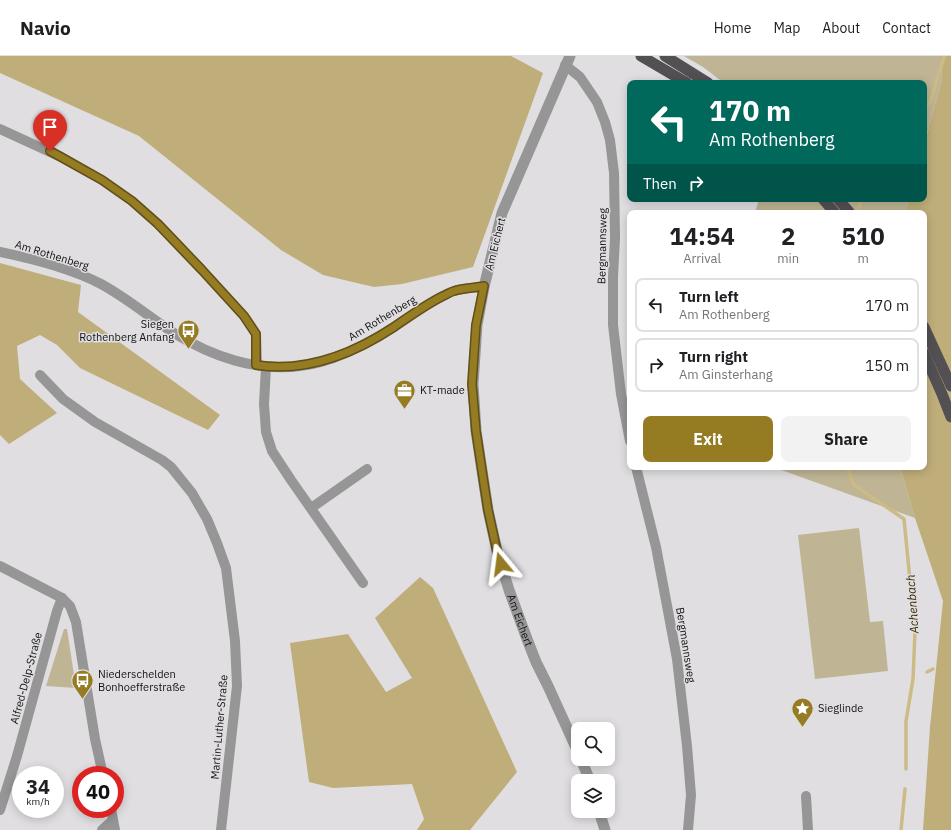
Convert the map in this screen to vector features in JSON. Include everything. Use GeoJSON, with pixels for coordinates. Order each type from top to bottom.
{"type":"FeatureCollection","features":[{"type":"Feature","properties":{"kind":"highway"},"geometry":{"type":"LineString","coordinates":[[641,56],[682,80]]}},
{"type":"Feature","properties":{"kind":"highway"},"geometry":{"type":"LineString","coordinates":[[664,56],[703,80]]}},
{"type":"Feature","properties":{"kind":"highway"},"geometry":{"type":"LineString","coordinates":[[826,202],[832,210]]}},
{"type":"Feature","properties":{"kind":"highway"},"geometry":{"type":"LineString","coordinates":[[841,202],[847,210]]}},
{"type":"Feature","properties":{"kind":"highway"},"geometry":{"type":"LineString","coordinates":[[927,334],[951,386]]}},
{"type":"Feature","properties":{"kind":"highway"},"geometry":{"type":"LineString","coordinates":[[927,360],[951,417]]}},
{"type":"Feature","properties":{"kind":"street","name":"Am Eichert"},"geometry":{"type":"LineString","coordinates":[[568,61],[502,213],[476,325],[472,384],[476,431],[488,510],[497,551],[524,632],[536,662],[571,737]]}},
{"type":"Feature","properties":{"kind":"street","name":"Bergmannsweg"},"geometry":{"type":"LineString","coordinates":[[568,61],[597,102],[610,140],[614,173],[615,230],[613,325],[627,423]]}},
{"type":"Feature","properties":{"kind":"street"},"geometry":{"type":"LineString","coordinates":[[0,129],[61,157],[102,180],[132,201],[158,224],[244,316],[256,334],[261,366],[266,432],[272,451],[363,583]]}},
{"type":"Feature","properties":{"kind":"street","name":"Am Rothenberg"},"geometry":{"type":"LineString","coordinates":[[0,252],[29,258],[86,277],[129,301],[173,333],[192,344],[221,357],[261,366],[300,366],[319,363],[346,354],[386,332],[432,302],[454,291],[484,286]]}},
{"type":"Feature","properties":{"kind":"street","name":"Martin-Luther-Straße"},"geometry":{"type":"LineString","coordinates":[[40,375],[63,399],[95,422],[162,460],[171,467],[192,493],[207,518],[217,542],[226,568],[235,641],[237,686],[221,830]]}},
{"type":"Feature","properties":{"kind":"street"},"geometry":{"type":"LineString","coordinates":[[311,508],[367,469]]}},
{"type":"Feature","properties":{"kind":"street","name":"Bergmannsweg"},"geometry":{"type":"LineString","coordinates":[[637,470],[656,547],[677,659],[691,795],[688,830]]}},
{"type":"Feature","properties":{"kind":"street"},"geometry":{"type":"LineString","coordinates":[[0,566],[62,598],[70,606],[76,622],[95,739],[101,766]]}},
{"type":"Feature","properties":{"kind":"street","name":"Alfred-Delp-Straße"},"geometry":{"type":"LineString","coordinates":[[0,810],[62,598]]}},
{"type":"Feature","properties":{"kind":"street"},"geometry":{"type":"LineString","coordinates":[[806,796],[808,830]]}},
{"type":"Feature","properties":{"kind":"street"},"geometry":{"type":"LineString","coordinates":[[601,818],[605,830]]}},
{"type":"Feature","properties":{"kind":"street"},"geometry":{"type":"LineString","coordinates":[[102,830],[114,825]]}},
{"type":"Feature","properties":{"kind":"shaded area"},"geometry":{"type":"Polygon","coordinates":[[[0,56],[511,56],[543,73],[473,267],[402,284],[374,287],[323,275],[281,250],[139,136],[0,73],[0,56]]]}},
{"type":"Feature","properties":{"kind":"shaded area"},"geometry":{"type":"Polygon","coordinates":[[[684,56],[941,56],[942,79],[927,134],[927,80],[720,80],[703,67],[684,56]]]}},
{"type":"Feature","properties":{"kind":"shaded area"},"geometry":{"type":"Polygon","coordinates":[[[941,56],[951,56],[951,830],[923,830],[930,727],[943,601],[915,518],[901,470],[927,470],[927,210],[906,210],[908,202],[927,202],[927,134],[942,79],[941,56]]]}},
{"type":"Feature","properties":{"kind":"shaded area"},"geometry":{"type":"Polygon","coordinates":[[[758,202],[908,202],[906,210],[756,210],[758,202]]]}},
{"type":"Feature","properties":{"kind":"shaded area"},"geometry":{"type":"Polygon","coordinates":[[[0,263],[81,285],[78,312],[220,415],[208,430],[80,368],[57,345],[40,335],[17,346],[20,379],[57,413],[9,444],[0,435],[0,263]]]}},
{"type":"Feature","properties":{"kind":"shaded area"},"geometry":{"type":"Polygon","coordinates":[[[781,470],[901,470],[915,518],[781,470]]]}},
{"type":"Feature","properties":{"kind":"shaded area"},"geometry":{"type":"Polygon","coordinates":[[[859,528],[870,622],[883,621],[888,671],[815,679],[798,535],[859,528]]]}},
{"type":"Feature","properties":{"kind":"shaded area"},"geometry":{"type":"Polygon","coordinates":[[[420,577],[433,588],[517,772],[470,830],[417,830],[424,819],[412,784],[333,788],[309,782],[290,643],[348,634],[386,692],[412,678],[375,618],[420,577]]]}},
{"type":"Feature","properties":{"kind":"shaded area"},"geometry":{"type":"Polygon","coordinates":[[[64,629],[67,629],[76,688],[46,686],[64,629]]]}},
{"type":"Feature","properties":{"kind":"waterway","name":"Achenbach"},"geometry":{"type":"LineString","coordinates":[[927,105],[930,102],[944,56]]}},
{"type":"Feature","properties":{"kind":"waterway","name":"Achenbach"},"geometry":{"type":"LineString","coordinates":[[858,210],[861,202]]}},
{"type":"Feature","properties":{"kind":"waterway","name":"Achenbach"},"geometry":{"type":"LineString","coordinates":[[848,470],[854,485],[904,519],[915,632],[913,679],[906,721],[906,769]]}},
{"type":"Feature","properties":{"kind":"waterway"},"geometry":{"type":"LineString","coordinates":[[927,672],[933,669]]}},
{"type":"Feature","properties":{"kind":"waterway","name":"Achenbach"},"geometry":{"type":"LineString","coordinates":[[901,830],[905,789]]}},
{"type":"Feature","properties":{"kind":"place","name":"Siegen Rothenberg Anfang"},"geometry":{"type":"Point","coordinates":[189,350]}},
{"type":"Feature","properties":{"kind":"place","name":"KT-made"},"geometry":{"type":"Point","coordinates":[404,410]}},
{"type":"Feature","properties":{"kind":"place","name":"Niederschelden Bonhoefferstraße"},"geometry":{"type":"Point","coordinates":[82,700]}},
{"type":"Feature","properties":{"kind":"place","name":"Sieglinde"},"geometry":{"type":"Point","coordinates":[802,728]}},
{"type":"Feature","properties":{"kind":"route"},"geometry":{"type":"LineString","coordinates":[[50,151],[102,180],[132,201],[158,224],[244,316],[256,334],[256,365],[266,367],[300,366],[319,363],[346,354],[386,332],[432,302],[454,291],[484,286],[476,325],[472,384],[476,431],[488,510],[501,564]]}}]}
